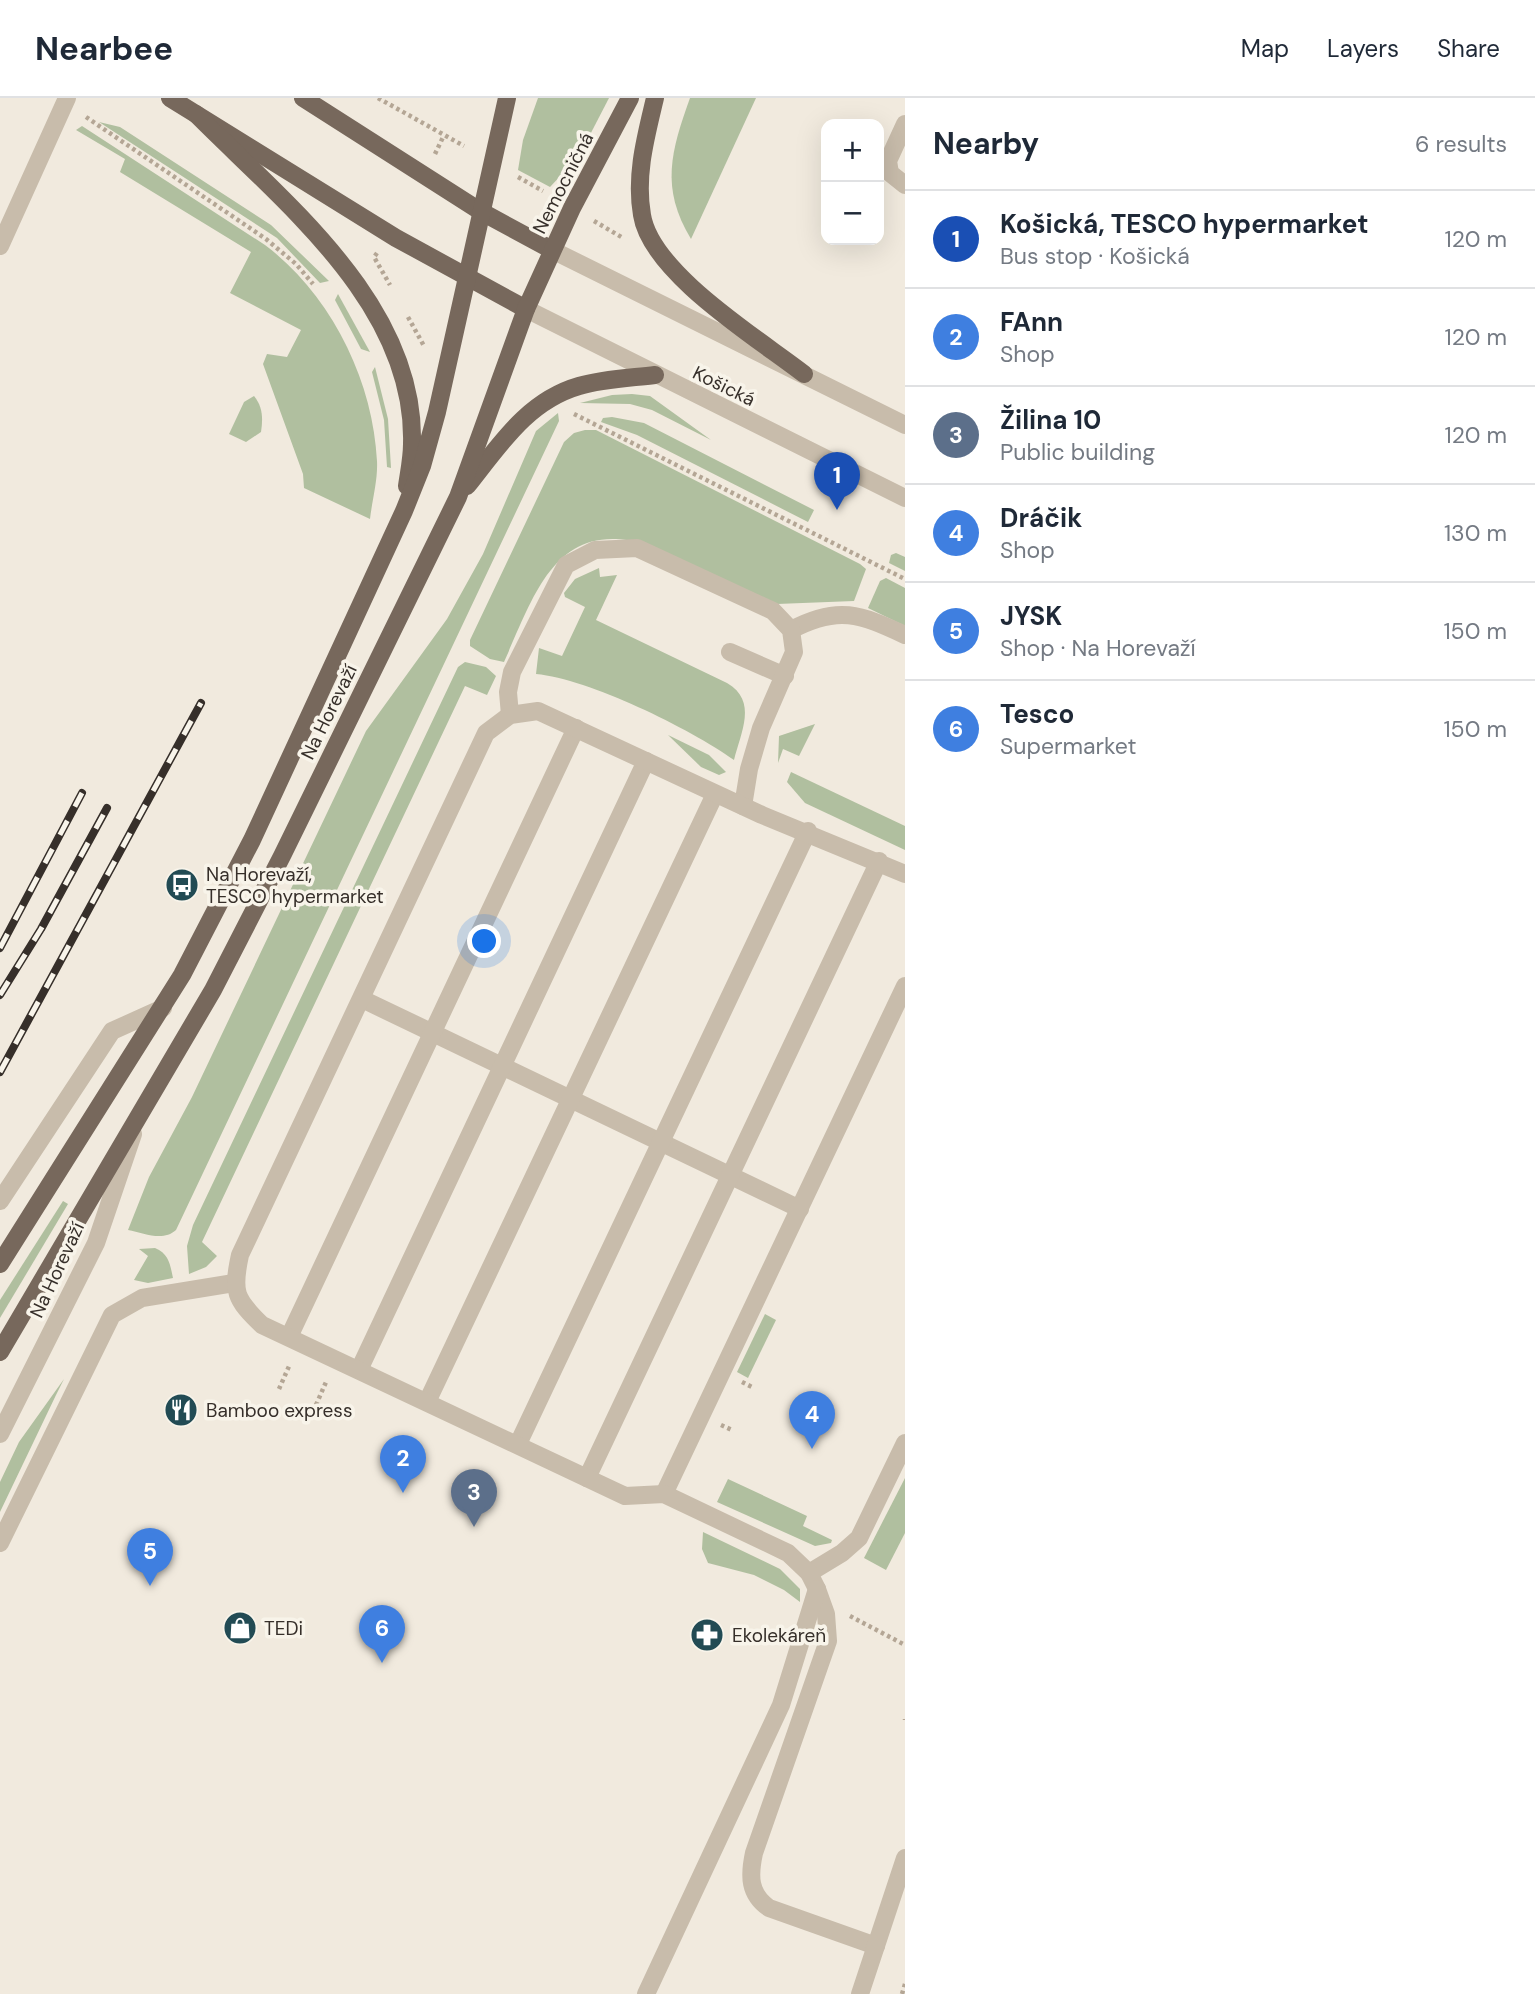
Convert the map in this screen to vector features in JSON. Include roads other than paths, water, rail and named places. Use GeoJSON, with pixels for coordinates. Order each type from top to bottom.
{"type":"FeatureCollection","features":[{"type":"Feature","properties":{"kind":"main road"},"geometry":{"type":"LineString","coordinates":[[170,98],[396,237],[526,309]]}},
{"type":"Feature","properties":{"kind":"main road"},"geometry":{"type":"LineString","coordinates":[[303,98],[480,211],[551,250]]}},
{"type":"Feature","properties":{"kind":"main road"},"geometry":{"type":"LineString","coordinates":[[480,211],[508,98]]}},
{"type":"Feature","properties":{"kind":"main road","name":"Nemocničná"},"geometry":{"type":"LineString","coordinates":[[526,309],[551,250],[630,98]]}},
{"type":"Feature","properties":{"kind":"main road"},"geometry":{"type":"LineString","coordinates":[[655,98],[641,155],[642,215],[647,234],[678,277],[804,374]]}},
{"type":"Feature","properties":{"kind":"main road","name":"Na Horevaží"},"geometry":{"type":"LineString","coordinates":[[196,114],[345,265],[373,308],[395,356],[406,394],[412,442],[404,511]]}},
{"type":"Feature","properties":{"kind":"main road","name":"Na Horevaží"},"geometry":{"type":"LineString","coordinates":[[0,1264],[163,1009],[252,840],[404,511],[422,466],[434,422],[480,211]]}},
{"type":"Feature","properties":{"kind":"main road","name":"Na Horevaží"},"geometry":{"type":"LineString","coordinates":[[0,1352],[213,990],[270,880],[458,497],[526,309]]}},
{"type":"Feature","properties":{"kind":"main road"},"geometry":{"type":"LineString","coordinates":[[458,497],[517,423],[537,407],[579,386],[655,375]]}},
{"type":"Feature","properties":{"kind":"street"},"geometry":{"type":"LineString","coordinates":[[0,246],[66,100]]}},
{"type":"Feature","properties":{"kind":"street"},"geometry":{"type":"LineString","coordinates":[[905,124],[888,161],[890,173],[905,185]]}},
{"type":"Feature","properties":{"kind":"street"},"geometry":{"type":"LineString","coordinates":[[551,250],[905,425]]}},
{"type":"Feature","properties":{"kind":"street","name":"Košická"},"geometry":{"type":"LineString","coordinates":[[526,309],[905,498]]}},
{"type":"Feature","properties":{"kind":"street"},"geometry":{"type":"LineString","coordinates":[[510,715],[508,692],[512,672],[566,565],[595,550],[637,548],[773,611],[791,630],[794,652],[761,728],[749,769],[743,806]]}},
{"type":"Feature","properties":{"kind":"street"},"geometry":{"type":"LineString","coordinates":[[668,583],[676,566]]}},
{"type":"Feature","properties":{"kind":"street"},"geometry":{"type":"LineString","coordinates":[[791,630],[806,622],[841,613],[862,615],[905,635]]}},
{"type":"Feature","properties":{"kind":"street"},"geometry":{"type":"LineString","coordinates":[[730,652],[785,676]]}},
{"type":"Feature","properties":{"kind":"street"},"geometry":{"type":"LineString","coordinates":[[876,1946],[769,1908],[759,1900],[751,1880],[754,1853],[828,1641],[826,1615],[809,1573],[788,1553],[664,1494],[625,1496],[262,1325],[241,1304],[234,1283],[240,1255],[486,733],[510,715],[538,711],[715,794],[905,874]]}},
{"type":"Feature","properties":{"kind":"street"},"geometry":{"type":"LineString","coordinates":[[289,1337],[576,728]]}},
{"type":"Feature","properties":{"kind":"street"},"geometry":{"type":"LineString","coordinates":[[359,1370],[646,761]]}},
{"type":"Feature","properties":{"kind":"street"},"geometry":{"type":"LineString","coordinates":[[427,1402],[715,794]]}},
{"type":"Feature","properties":{"kind":"street"},"geometry":{"type":"LineString","coordinates":[[518,1444],[808,831]]}},
{"type":"Feature","properties":{"kind":"street"},"geometry":{"type":"LineString","coordinates":[[587,1478],[879,861]]}},
{"type":"Feature","properties":{"kind":"street"},"geometry":{"type":"LineString","coordinates":[[664,1494],[905,986]]}},
{"type":"Feature","properties":{"kind":"street"},"geometry":{"type":"LineString","coordinates":[[362,999],[800,1209]]}},
{"type":"Feature","properties":{"kind":"street"},"geometry":{"type":"LineString","coordinates":[[0,1200],[112,1031],[163,1009]]}},
{"type":"Feature","properties":{"kind":"street","name":"Na Horevaží"},"geometry":{"type":"LineString","coordinates":[[0,1434],[96,1243],[138,1119]]}},
{"type":"Feature","properties":{"kind":"street"},"geometry":{"type":"LineString","coordinates":[[0,1544],[112,1315],[142,1298],[234,1283]]}},
{"type":"Feature","properties":{"kind":"street"},"geometry":{"type":"LineString","coordinates":[[809,1573],[842,1553],[859,1538],[905,1443]]}},
{"type":"Feature","properties":{"kind":"street"},"geometry":{"type":"LineString","coordinates":[[646,1994],[781,1705],[817,1589]]}},
{"type":"Feature","properties":{"kind":"street"},"geometry":{"type":"LineString","coordinates":[[860,1994],[905,1858]]}},
{"type":"Feature","properties":{"kind":"railway"},"geometry":{"type":"LineString","coordinates":[[0,1072],[201,703]]}},
{"type":"Feature","properties":{"kind":"railway"},"geometry":{"type":"LineString","coordinates":[[0,948],[82,793]]}},
{"type":"Feature","properties":{"kind":"railway"},"geometry":{"type":"LineString","coordinates":[[0,995],[41,929],[107,808]]}},
{"type":"Feature","properties":{"kind":"place","name":"Košická, TESCO hypermarket"},"geometry":{"type":"Point","coordinates":[837,510]}},
{"type":"Feature","properties":{"kind":"place","name":"Na Horevaží, TESCO hypermarket"},"geometry":{"type":"Point","coordinates":[182,885]}},
{"type":"Feature","properties":{"kind":"place","name":"Bamboo express"},"geometry":{"type":"Point","coordinates":[181,1410]}},
{"type":"Feature","properties":{"kind":"place","name":"Dráčik"},"geometry":{"type":"Point","coordinates":[812,1449]}},
{"type":"Feature","properties":{"kind":"place","name":"FAnn"},"geometry":{"type":"Point","coordinates":[403,1493]}},
{"type":"Feature","properties":{"kind":"place","name":"Žilina 10"},"geometry":{"type":"Point","coordinates":[474,1527]}},
{"type":"Feature","properties":{"kind":"place","name":"JYSK"},"geometry":{"type":"Point","coordinates":[150,1586]}},
{"type":"Feature","properties":{"kind":"place","name":"TEDi"},"geometry":{"type":"Point","coordinates":[240,1628]}},
{"type":"Feature","properties":{"kind":"place","name":"Ekolekáreň"},"geometry":{"type":"Point","coordinates":[707,1635]}},
{"type":"Feature","properties":{"kind":"place","name":"Tesco"},"geometry":{"type":"Point","coordinates":[382,1663]}}]}
